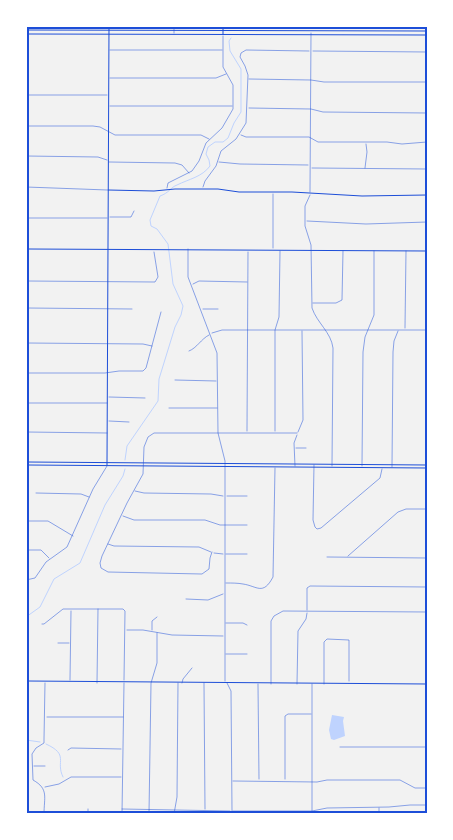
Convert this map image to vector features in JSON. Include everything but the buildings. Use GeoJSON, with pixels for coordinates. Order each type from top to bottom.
{"type":"FeatureCollection","features":[{"type":"Feature","properties":{"kind":"main road"},"geometry":{"type":"LineString","coordinates":[[107,466],[109,26]]}},
{"type":"Feature","properties":{"kind":"main road"},"geometry":{"type":"LineString","coordinates":[[223,26],[223,34]]}},
{"type":"Feature","properties":{"kind":"main road"},"geometry":{"type":"LineString","coordinates":[[26,30],[285,31],[311,29],[427,31]]}},
{"type":"Feature","properties":{"kind":"main road"},"geometry":{"type":"LineString","coordinates":[[253,30],[253,35]]}},
{"type":"Feature","properties":{"kind":"main road"},"geometry":{"type":"LineString","coordinates":[[26,34],[427,35]]}},
{"type":"Feature","properties":{"kind":"main road"},"geometry":{"type":"LineString","coordinates":[[108,190],[203,189],[239,192],[377,196],[427,194]]}},
{"type":"Feature","properties":{"kind":"main road"},"geometry":{"type":"LineString","coordinates":[[26,249],[427,251]]}},
{"type":"Feature","properties":{"kind":"main road"},"geometry":{"type":"LineString","coordinates":[[26,462],[427,465]]}},
{"type":"Feature","properties":{"kind":"main road"},"geometry":{"type":"LineString","coordinates":[[26,465],[427,468]]}},
{"type":"Feature","properties":{"kind":"main road"},"geometry":{"type":"LineString","coordinates":[[26,681],[204,684],[427,684]]}},
{"type":"Feature","properties":{"kind":"street"},"geometry":{"type":"LineString","coordinates":[[174,26],[174,34]]}},
{"type":"Feature","properties":{"kind":"street"},"geometry":{"type":"LineString","coordinates":[[311,29],[310,193],[305,206],[305,228],[311,250],[311,303],[313,313],[326,330],[333,348],[332,468]]}},
{"type":"Feature","properties":{"kind":"street"},"geometry":{"type":"LineString","coordinates":[[168,190],[168,183],[189,173],[197,165],[203,148],[209,139],[222,128],[233,106],[233,85],[223,67],[223,34]]}},
{"type":"Feature","properties":{"kind":"street"},"geometry":{"type":"LineString","coordinates":[[108,50],[223,50]]}},
{"type":"Feature","properties":{"kind":"street"},"geometry":{"type":"LineString","coordinates":[[203,189],[205,181],[214,171],[223,149],[233,142],[246,123],[248,79],[246,66],[240,57],[243,50],[427,52]]}},
{"type":"Feature","properties":{"kind":"street"},"geometry":{"type":"LineString","coordinates":[[109,78],[216,78],[226,74]]}},
{"type":"Feature","properties":{"kind":"street"},"geometry":{"type":"LineString","coordinates":[[248,79],[324,82],[427,82]]}},
{"type":"Feature","properties":{"kind":"street"},"geometry":{"type":"LineString","coordinates":[[26,94],[109,95]]}},
{"type":"Feature","properties":{"kind":"street"},"geometry":{"type":"LineString","coordinates":[[109,106],[233,106]]}},
{"type":"Feature","properties":{"kind":"street"},"geometry":{"type":"LineString","coordinates":[[247,108],[311,109],[323,112],[427,113]]}},
{"type":"Feature","properties":{"kind":"street"},"geometry":{"type":"LineString","coordinates":[[26,126],[93,126],[115,134],[201,135],[209,139]]}},
{"type":"Feature","properties":{"kind":"street"},"geometry":{"type":"LineString","coordinates":[[240,134],[246,137],[310,138],[318,142],[402,144],[427,142]]}},
{"type":"Feature","properties":{"kind":"street"},"geometry":{"type":"LineString","coordinates":[[365,142],[367,152],[366,169]]}},
{"type":"Feature","properties":{"kind":"street"},"geometry":{"type":"LineString","coordinates":[[26,156],[98,157],[111,163],[175,163],[182,165],[189,173]]}},
{"type":"Feature","properties":{"kind":"street"},"geometry":{"type":"LineString","coordinates":[[217,162],[310,165]]}},
{"type":"Feature","properties":{"kind":"street"},"geometry":{"type":"LineString","coordinates":[[310,168],[427,169]]}},
{"type":"Feature","properties":{"kind":"street"},"geometry":{"type":"LineString","coordinates":[[26,187],[99,188],[108,190]]}},
{"type":"Feature","properties":{"kind":"street"},"geometry":{"type":"LineString","coordinates":[[273,192],[273,250]]}},
{"type":"Feature","properties":{"kind":"street"},"geometry":{"type":"LineString","coordinates":[[26,218],[131,217],[134,211]]}},
{"type":"Feature","properties":{"kind":"street"},"geometry":{"type":"LineString","coordinates":[[305,221],[366,224],[427,222]]}},
{"type":"Feature","properties":{"kind":"street"},"geometry":{"type":"LineString","coordinates":[[26,280],[156,281],[158,277],[154,249]]}},
{"type":"Feature","properties":{"kind":"street"},"geometry":{"type":"LineString","coordinates":[[188,249],[188,275],[218,353],[218,433],[225,463],[224,680],[231,691],[232,810]]}},
{"type":"Feature","properties":{"kind":"street"},"geometry":{"type":"LineString","coordinates":[[247,433],[248,250]]}},
{"type":"Feature","properties":{"kind":"street"},"geometry":{"type":"LineString","coordinates":[[275,433],[275,330],[279,317],[280,250]]}},
{"type":"Feature","properties":{"kind":"street"},"geometry":{"type":"LineString","coordinates":[[311,303],[336,303],[342,300],[343,251]]}},
{"type":"Feature","properties":{"kind":"street"},"geometry":{"type":"LineString","coordinates":[[362,468],[362,352],[374,315],[374,251]]}},
{"type":"Feature","properties":{"kind":"street"},"geometry":{"type":"LineString","coordinates":[[406,251],[406,330]]}},
{"type":"Feature","properties":{"kind":"street"},"geometry":{"type":"LineString","coordinates":[[192,284],[199,281],[248,282]]}},
{"type":"Feature","properties":{"kind":"street"},"geometry":{"type":"LineString","coordinates":[[26,308],[132,309]]}},
{"type":"Feature","properties":{"kind":"street"},"geometry":{"type":"LineString","coordinates":[[202,309],[218,309]]}},
{"type":"Feature","properties":{"kind":"street"},"geometry":{"type":"LineString","coordinates":[[26,373],[108,373],[143,370],[146,368],[161,312]]}},
{"type":"Feature","properties":{"kind":"street"},"geometry":{"type":"LineString","coordinates":[[189,351],[203,338],[218,330],[427,330]]}},
{"type":"Feature","properties":{"kind":"street"},"geometry":{"type":"LineString","coordinates":[[295,468],[294,440],[303,420],[302,330]]}},
{"type":"Feature","properties":{"kind":"street"},"geometry":{"type":"LineString","coordinates":[[392,468],[392,352],[399,330]]}},
{"type":"Feature","properties":{"kind":"street"},"geometry":{"type":"LineString","coordinates":[[26,343],[142,344],[152,346]]}},
{"type":"Feature","properties":{"kind":"street"},"geometry":{"type":"LineString","coordinates":[[175,380],[218,381]]}},
{"type":"Feature","properties":{"kind":"street"},"geometry":{"type":"LineString","coordinates":[[107,397],[145,398]]}},
{"type":"Feature","properties":{"kind":"street"},"geometry":{"type":"LineString","coordinates":[[26,402],[108,403]]}},
{"type":"Feature","properties":{"kind":"street"},"geometry":{"type":"LineString","coordinates":[[169,408],[218,408]]}},
{"type":"Feature","properties":{"kind":"street"},"geometry":{"type":"LineString","coordinates":[[107,421],[129,422]]}},
{"type":"Feature","properties":{"kind":"street"},"geometry":{"type":"LineString","coordinates":[[26,432],[107,433]]}},
{"type":"Feature","properties":{"kind":"street"},"geometry":{"type":"LineString","coordinates":[[212,552],[209,569],[202,574],[108,572],[102,569],[100,563],[108,544],[142,474],[144,447],[148,437],[152,434],[297,433]]}},
{"type":"Feature","properties":{"kind":"street"},"geometry":{"type":"LineString","coordinates":[[294,448],[306,448]]}},
{"type":"Feature","properties":{"kind":"street"},"geometry":{"type":"LineString","coordinates":[[225,584],[242,584],[253,588],[261,588],[270,583],[273,577],[275,464]]}},
{"type":"Feature","properties":{"kind":"street"},"geometry":{"type":"LineString","coordinates":[[314,464],[313,520],[314,527],[317,529],[321,528],[380,478],[382,465]]}},
{"type":"Feature","properties":{"kind":"street"},"geometry":{"type":"LineString","coordinates":[[26,580],[35,578],[50,558],[66,548],[107,466]]}},
{"type":"Feature","properties":{"kind":"street"},"geometry":{"type":"LineString","coordinates":[[134,490],[144,493],[247,496]]}},
{"type":"Feature","properties":{"kind":"street"},"geometry":{"type":"LineString","coordinates":[[36,494],[81,494],[90,497]]}},
{"type":"Feature","properties":{"kind":"street"},"geometry":{"type":"LineString","coordinates":[[348,557],[398,512],[406,509],[427,509]]}},
{"type":"Feature","properties":{"kind":"street"},"geometry":{"type":"LineString","coordinates":[[121,515],[134,520],[205,520],[225,525],[247,525]]}},
{"type":"Feature","properties":{"kind":"street"},"geometry":{"type":"LineString","coordinates":[[26,521],[48,521],[73,536]]}},
{"type":"Feature","properties":{"kind":"street"},"geometry":{"type":"LineString","coordinates":[[108,544],[114,546],[198,547],[225,554],[247,554]]}},
{"type":"Feature","properties":{"kind":"street"},"geometry":{"type":"LineString","coordinates":[[26,550],[43,551],[50,558]]}},
{"type":"Feature","properties":{"kind":"street"},"geometry":{"type":"LineString","coordinates":[[327,557],[427,558]]}},
{"type":"Feature","properties":{"kind":"street"},"geometry":{"type":"LineString","coordinates":[[297,684],[298,631],[306,619],[307,588],[310,586],[427,586]]}},
{"type":"Feature","properties":{"kind":"street"},"geometry":{"type":"LineString","coordinates":[[186,600],[208,600],[218,594],[225,594]]}},
{"type":"Feature","properties":{"kind":"street"},"geometry":{"type":"LineString","coordinates":[[70,682],[71,609]]}},
{"type":"Feature","properties":{"kind":"street"},"geometry":{"type":"LineString","coordinates":[[97,683],[98,609]]}},
{"type":"Feature","properties":{"kind":"street"},"geometry":{"type":"LineString","coordinates":[[42,624],[50,620],[60,610],[98,609],[125,611],[122,814]]}},
{"type":"Feature","properties":{"kind":"street"},"geometry":{"type":"LineString","coordinates":[[270,684],[271,618],[278,612],[427,612]]}},
{"type":"Feature","properties":{"kind":"street"},"geometry":{"type":"LineString","coordinates":[[152,632],[152,622],[157,617]]}},
{"type":"Feature","properties":{"kind":"street"},"geometry":{"type":"LineString","coordinates":[[225,623],[243,623],[247,625]]}},
{"type":"Feature","properties":{"kind":"street"},"geometry":{"type":"LineString","coordinates":[[125,630],[172,635],[225,636]]}},
{"type":"Feature","properties":{"kind":"street"},"geometry":{"type":"LineString","coordinates":[[149,814],[151,683],[157,663],[157,633]]}},
{"type":"Feature","properties":{"kind":"street"},"geometry":{"type":"LineString","coordinates":[[324,684],[324,642],[326,639],[349,640],[350,684]]}},
{"type":"Feature","properties":{"kind":"street"},"geometry":{"type":"LineString","coordinates":[[58,643],[70,643]]}},
{"type":"Feature","properties":{"kind":"street"},"geometry":{"type":"LineString","coordinates":[[224,654],[247,654]]}},
{"type":"Feature","properties":{"kind":"street"},"geometry":{"type":"LineString","coordinates":[[182,683],[192,668]]}},
{"type":"Feature","properties":{"kind":"street"},"geometry":{"type":"LineString","coordinates":[[44,814],[43,788],[33,780],[32,754],[36,748],[44,743],[45,681]]}},
{"type":"Feature","properties":{"kind":"street"},"geometry":{"type":"LineString","coordinates":[[174,814],[177,797],[178,683]]}},
{"type":"Feature","properties":{"kind":"street"},"geometry":{"type":"LineString","coordinates":[[204,684],[205,810]]}},
{"type":"Feature","properties":{"kind":"street"},"geometry":{"type":"LineString","coordinates":[[258,684],[259,780]]}},
{"type":"Feature","properties":{"kind":"street"},"geometry":{"type":"LineString","coordinates":[[312,684],[312,814]]}},
{"type":"Feature","properties":{"kind":"street"},"geometry":{"type":"LineString","coordinates":[[286,780],[285,716],[288,714],[312,714]]}},
{"type":"Feature","properties":{"kind":"street"},"geometry":{"type":"LineString","coordinates":[[45,717],[123,717]]}},
{"type":"Feature","properties":{"kind":"street"},"geometry":{"type":"LineString","coordinates":[[340,747],[427,747]]}},
{"type":"Feature","properties":{"kind":"street"},"geometry":{"type":"LineString","coordinates":[[68,750],[71,748],[123,749]]}},
{"type":"Feature","properties":{"kind":"street"},"geometry":{"type":"LineString","coordinates":[[32,766],[45,766]]}},
{"type":"Feature","properties":{"kind":"street"},"geometry":{"type":"LineString","coordinates":[[43,788],[59,784],[71,777],[122,777]]}},
{"type":"Feature","properties":{"kind":"street"},"geometry":{"type":"LineString","coordinates":[[232,781],[400,780],[415,788],[427,788]]}},
{"type":"Feature","properties":{"kind":"street"},"geometry":{"type":"LineString","coordinates":[[122,809],[312,811],[327,808],[379,808],[427,805]]}},
{"type":"Feature","properties":{"kind":"street"},"geometry":{"type":"LineString","coordinates":[[379,808],[379,814]]}},
{"type":"Feature","properties":{"kind":"street"},"geometry":{"type":"LineString","coordinates":[[88,809],[88,814]]}},
{"type":"Feature","properties":{"kind":"water"},"geometry":{"type":"Polygon","coordinates":[[[332,715],[344,717],[345,736],[334,740],[331,739],[329,730],[332,715]]]}},
{"type":"Feature","properties":{"kind":"waterway"},"geometry":{"type":"LineString","coordinates":[[125,460],[127,446],[158,401],[159,379],[183,306],[173,284],[168,244],[157,229],[151,226],[150,220],[160,196],[207,170],[210,166],[206,154],[208,147],[215,142],[223,142],[228,138],[241,112],[241,69],[230,51],[229,41],[231,38]]}},
{"type":"Feature","properties":{"kind":"waterway"},"geometry":{"type":"LineString","coordinates":[[26,617],[40,607],[54,579],[80,563],[105,505],[123,476],[125,469]]}},
{"type":"Feature","properties":{"kind":"waterway"},"geometry":{"type":"LineString","coordinates":[[26,740],[40,742]]}},
{"type":"Feature","properties":{"kind":"waterway"},"geometry":{"type":"LineString","coordinates":[[46,744],[60,755],[60,767],[63,777]]}}]}
